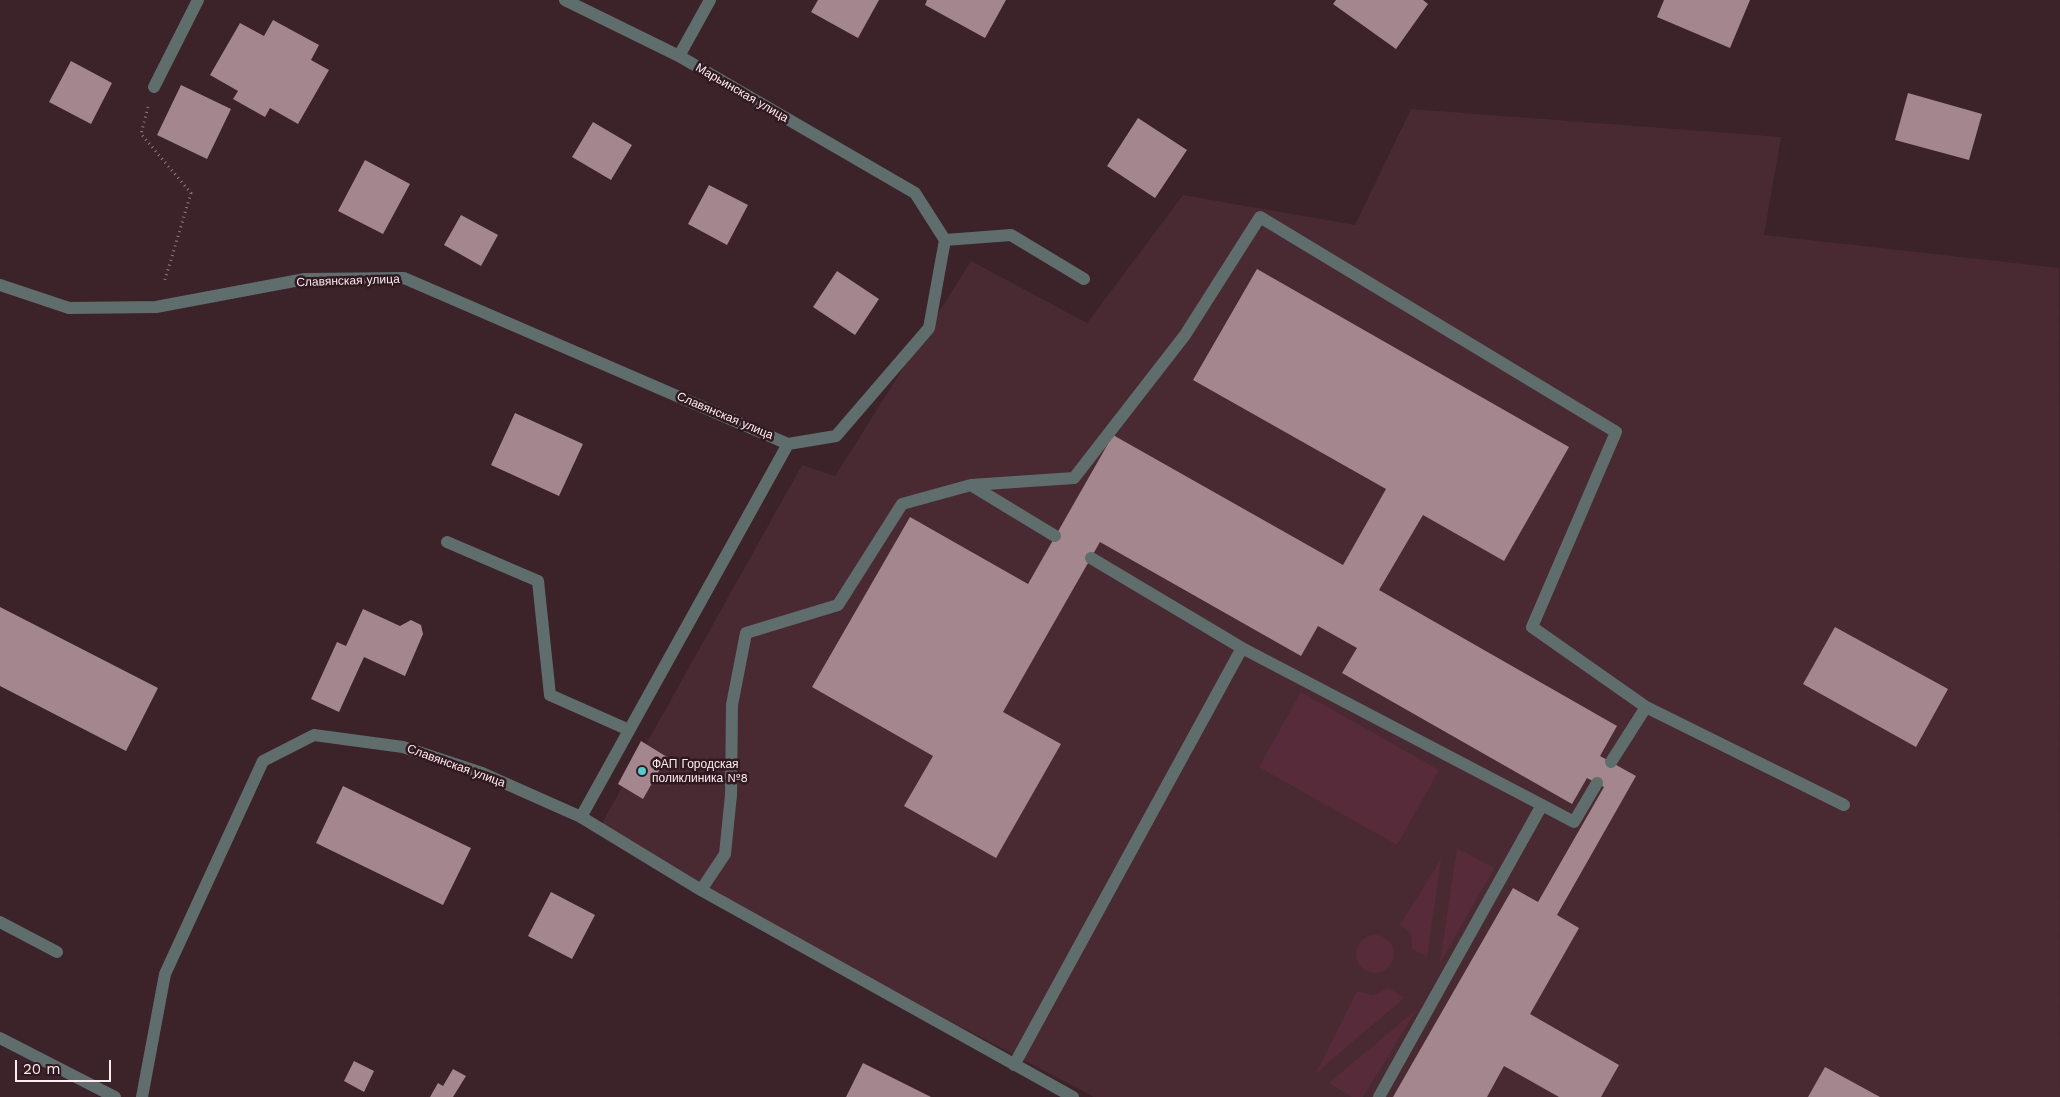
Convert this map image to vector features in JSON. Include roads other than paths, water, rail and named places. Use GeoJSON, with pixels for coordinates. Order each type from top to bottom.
{"type":"FeatureCollection","features":[{"type":"Feature","properties":{"kind":"street"},"geometry":{"type":"LineString","coordinates":[[154,87],[198,0]]}},
{"type":"Feature","properties":{"kind":"street","name":"Марьинская улица"},"geometry":{"type":"LineString","coordinates":[[564,0],[679,56],[915,193],[945,240]]}},
{"type":"Feature","properties":{"kind":"street"},"geometry":{"type":"LineString","coordinates":[[679,56],[710,0]]}},
{"type":"Feature","properties":{"kind":"street"},"geometry":{"type":"LineString","coordinates":[[701,890],[725,854],[731,795],[732,705],[746,634],[838,605],[902,504],[971,485],[1074,478],[1185,335],[1260,217],[1616,432],[1532,627],[1646,707],[1844,805]]}},
{"type":"Feature","properties":{"kind":"street"},"geometry":{"type":"LineString","coordinates":[[945,240],[1011,236],[1084,279]]}},
{"type":"Feature","properties":{"kind":"street","name":"Славянская улица"},"geometry":{"type":"LineString","coordinates":[[0,285],[69,308],[156,307],[306,280],[404,278],[788,444],[836,436],[929,328],[945,240]]}},
{"type":"Feature","properties":{"kind":"street","name":"Славянская улица"},"geometry":{"type":"LineString","coordinates":[[142,1097],[165,974],[263,761],[314,735],[403,747],[482,773],[581,817],[788,444]]}},
{"type":"Feature","properties":{"kind":"street"},"geometry":{"type":"LineString","coordinates":[[971,485],[1055,536]]}},
{"type":"Feature","properties":{"kind":"street"},"geometry":{"type":"LineString","coordinates":[[447,542],[538,581],[550,695],[629,730]]}},
{"type":"Feature","properties":{"kind":"street"},"geometry":{"type":"LineString","coordinates":[[1091,558],[1242,648],[1574,822],[1597,783]]}},
{"type":"Feature","properties":{"kind":"street"},"geometry":{"type":"LineString","coordinates":[[1014,1065],[1242,648]]}},
{"type":"Feature","properties":{"kind":"street"},"geometry":{"type":"LineString","coordinates":[[1611,762],[1646,707]]}},
{"type":"Feature","properties":{"kind":"street"},"geometry":{"type":"LineString","coordinates":[[1379,1097],[1542,805]]}},
{"type":"Feature","properties":{"kind":"street"},"geometry":{"type":"LineString","coordinates":[[581,817],[701,890],[1073,1097]]}},
{"type":"Feature","properties":{"kind":"street"},"geometry":{"type":"LineString","coordinates":[[0,922],[57,952]]}},
{"type":"Feature","properties":{"kind":"street"},"geometry":{"type":"LineString","coordinates":[[0,1038],[115,1097]]}},
{"type":"Feature","properties":{"kind":"place","name":"ФАП Городская поликлиника №8"},"geometry":{"type":"Point","coordinates":[642,771]}}]}
